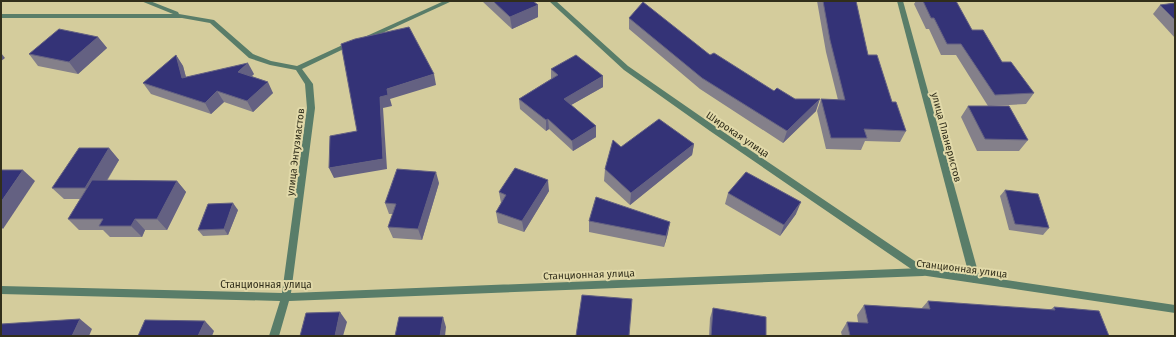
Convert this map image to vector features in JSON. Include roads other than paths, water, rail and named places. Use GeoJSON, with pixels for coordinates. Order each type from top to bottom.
{"type":"FeatureCollection","features":[{"type":"Feature","properties":{"kind":"street"},"geometry":{"type":"LineString","coordinates":[[144,1],[182,16],[212,22],[251,56],[270,63],[298,68],[448,1]]}},
{"type":"Feature","properties":{"kind":"street","name":"Широкая улица"},"geometry":{"type":"LineString","coordinates":[[552,1],[626,68],[922,272]]}},
{"type":"Feature","properties":{"kind":"street","name":"улица Планеристов"},"geometry":{"type":"LineString","coordinates":[[900,1],[975,279]]}},
{"type":"Feature","properties":{"kind":"street"},"geometry":{"type":"LineString","coordinates":[[1,16],[182,16]]}},
{"type":"Feature","properties":{"kind":"street","name":"улица Энтузиастов"},"geometry":{"type":"LineString","coordinates":[[274,336],[286,297],[311,108],[309,84],[298,68]]}},
{"type":"Feature","properties":{"kind":"street","name":"Станционная улица"},"geometry":{"type":"LineString","coordinates":[[1,290],[286,297],[922,272],[1175,309]]}}]}
